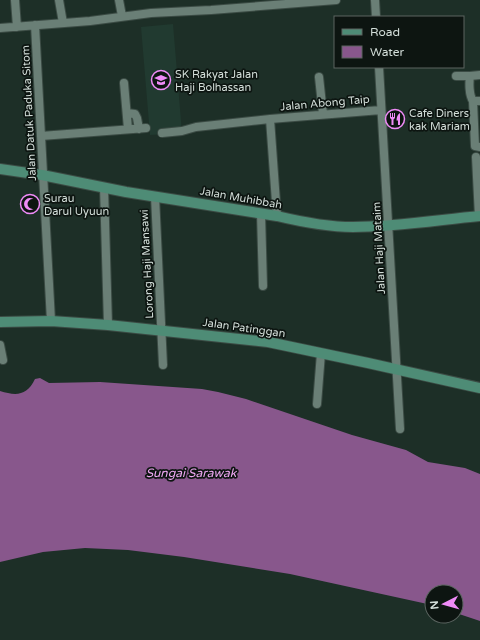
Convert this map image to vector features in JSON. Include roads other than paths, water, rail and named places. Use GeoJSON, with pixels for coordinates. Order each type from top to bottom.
{"type":"FeatureCollection","features":[{"type":"Feature","properties":{"kind":"main road","name":"Jalan Muhibbah"},"geometry":{"type":"LineString","coordinates":[[0,169],[277,216],[301,222],[341,226],[388,225],[479,216]]}},
{"type":"Feature","properties":{"kind":"main road","name":"Jalan Patinggan"},"geometry":{"type":"LineString","coordinates":[[0,322],[51,321],[108,325],[268,342],[480,388]]}},
{"type":"Feature","properties":{"kind":"street"},"geometry":{"type":"LineString","coordinates":[[15,0],[17,27]]}},
{"type":"Feature","properties":{"kind":"street"},"geometry":{"type":"LineString","coordinates":[[59,0],[63,23]]}},
{"type":"Feature","properties":{"kind":"street"},"geometry":{"type":"LineString","coordinates":[[119,0],[122,16]]}},
{"type":"Feature","properties":{"kind":"street"},"geometry":{"type":"LineString","coordinates":[[0,28],[90,21],[122,16],[260,3],[336,0]]}},
{"type":"Feature","properties":{"kind":"street"},"geometry":{"type":"LineString","coordinates":[[375,0],[376,16]]}},
{"type":"Feature","properties":{"kind":"street","name":"Jalan Datuk Paduka Sitom"},"geometry":{"type":"LineString","coordinates":[[35,25],[51,321]]}},
{"type":"Feature","properties":{"kind":"street","name":"Jalan Haji Mataim"},"geometry":{"type":"LineString","coordinates":[[379,68],[400,429]]}},
{"type":"Feature","properties":{"kind":"street"},"geometry":{"type":"LineString","coordinates":[[456,76],[480,75]]}},
{"type":"Feature","properties":{"kind":"street"},"geometry":{"type":"LineString","coordinates":[[470,76],[471,97],[477,101],[475,146],[480,147]]}},
{"type":"Feature","properties":{"kind":"street"},"geometry":{"type":"LineString","coordinates":[[319,77],[323,114]]}},
{"type":"Feature","properties":{"kind":"street"},"geometry":{"type":"LineString","coordinates":[[124,83],[128,129]]}},
{"type":"Feature","properties":{"kind":"street","name":"Jalan Abong Taip"},"geometry":{"type":"LineString","coordinates":[[162,133],[182,131],[196,127],[270,118],[381,110]]}},
{"type":"Feature","properties":{"kind":"street"},"geometry":{"type":"LineString","coordinates":[[41,136],[142,128],[135,114],[127,113]]}},
{"type":"Feature","properties":{"kind":"street","name":"Jalan Abong Taip"},"geometry":{"type":"LineString","coordinates":[[270,118],[277,216]]}},
{"type":"Feature","properties":{"kind":"street"},"geometry":{"type":"LineString","coordinates":[[476,157],[479,216]]}},
{"type":"Feature","properties":{"kind":"street"},"geometry":{"type":"LineString","coordinates":[[104,187],[108,325]]}},
{"type":"Feature","properties":{"kind":"street","name":"Lorong Haji Mansawi"},"geometry":{"type":"LineString","coordinates":[[155,196],[164,365]]}},
{"type":"Feature","properties":{"kind":"street"},"geometry":{"type":"LineString","coordinates":[[261,214],[263,286]]}},
{"type":"Feature","properties":{"kind":"street"},"geometry":{"type":"LineString","coordinates":[[0,345],[3,360]]}},
{"type":"Feature","properties":{"kind":"street"},"geometry":{"type":"LineString","coordinates":[[317,404],[321,353]]}},
{"type":"Feature","properties":{"kind":"water","name":"Sungai Sarawak"},"geometry":{"type":"Polygon","coordinates":[[[40,378],[49,383],[100,382],[202,389],[218,392],[246,399],[352,435],[406,450],[428,462],[465,468],[480,474],[480,621],[464,616],[464,584],[424,584],[424,603],[290,574],[184,557],[128,550],[85,548],[43,552],[0,562],[0,391],[11,394],[25,392],[32,385],[35,379],[40,378]]]}},
{"type":"Feature","properties":{"kind":"place","name":"SK Rakyat Jalan Haji Bolhassan"},"geometry":{"type":"Point","coordinates":[161,80]}},
{"type":"Feature","properties":{"kind":"place","name":"Cafe Diners kak Mariam"},"geometry":{"type":"Point","coordinates":[395,119]}},
{"type":"Feature","properties":{"kind":"place","name":"Surau Darul Uyuun"},"geometry":{"type":"Point","coordinates":[30,204]}}]}
